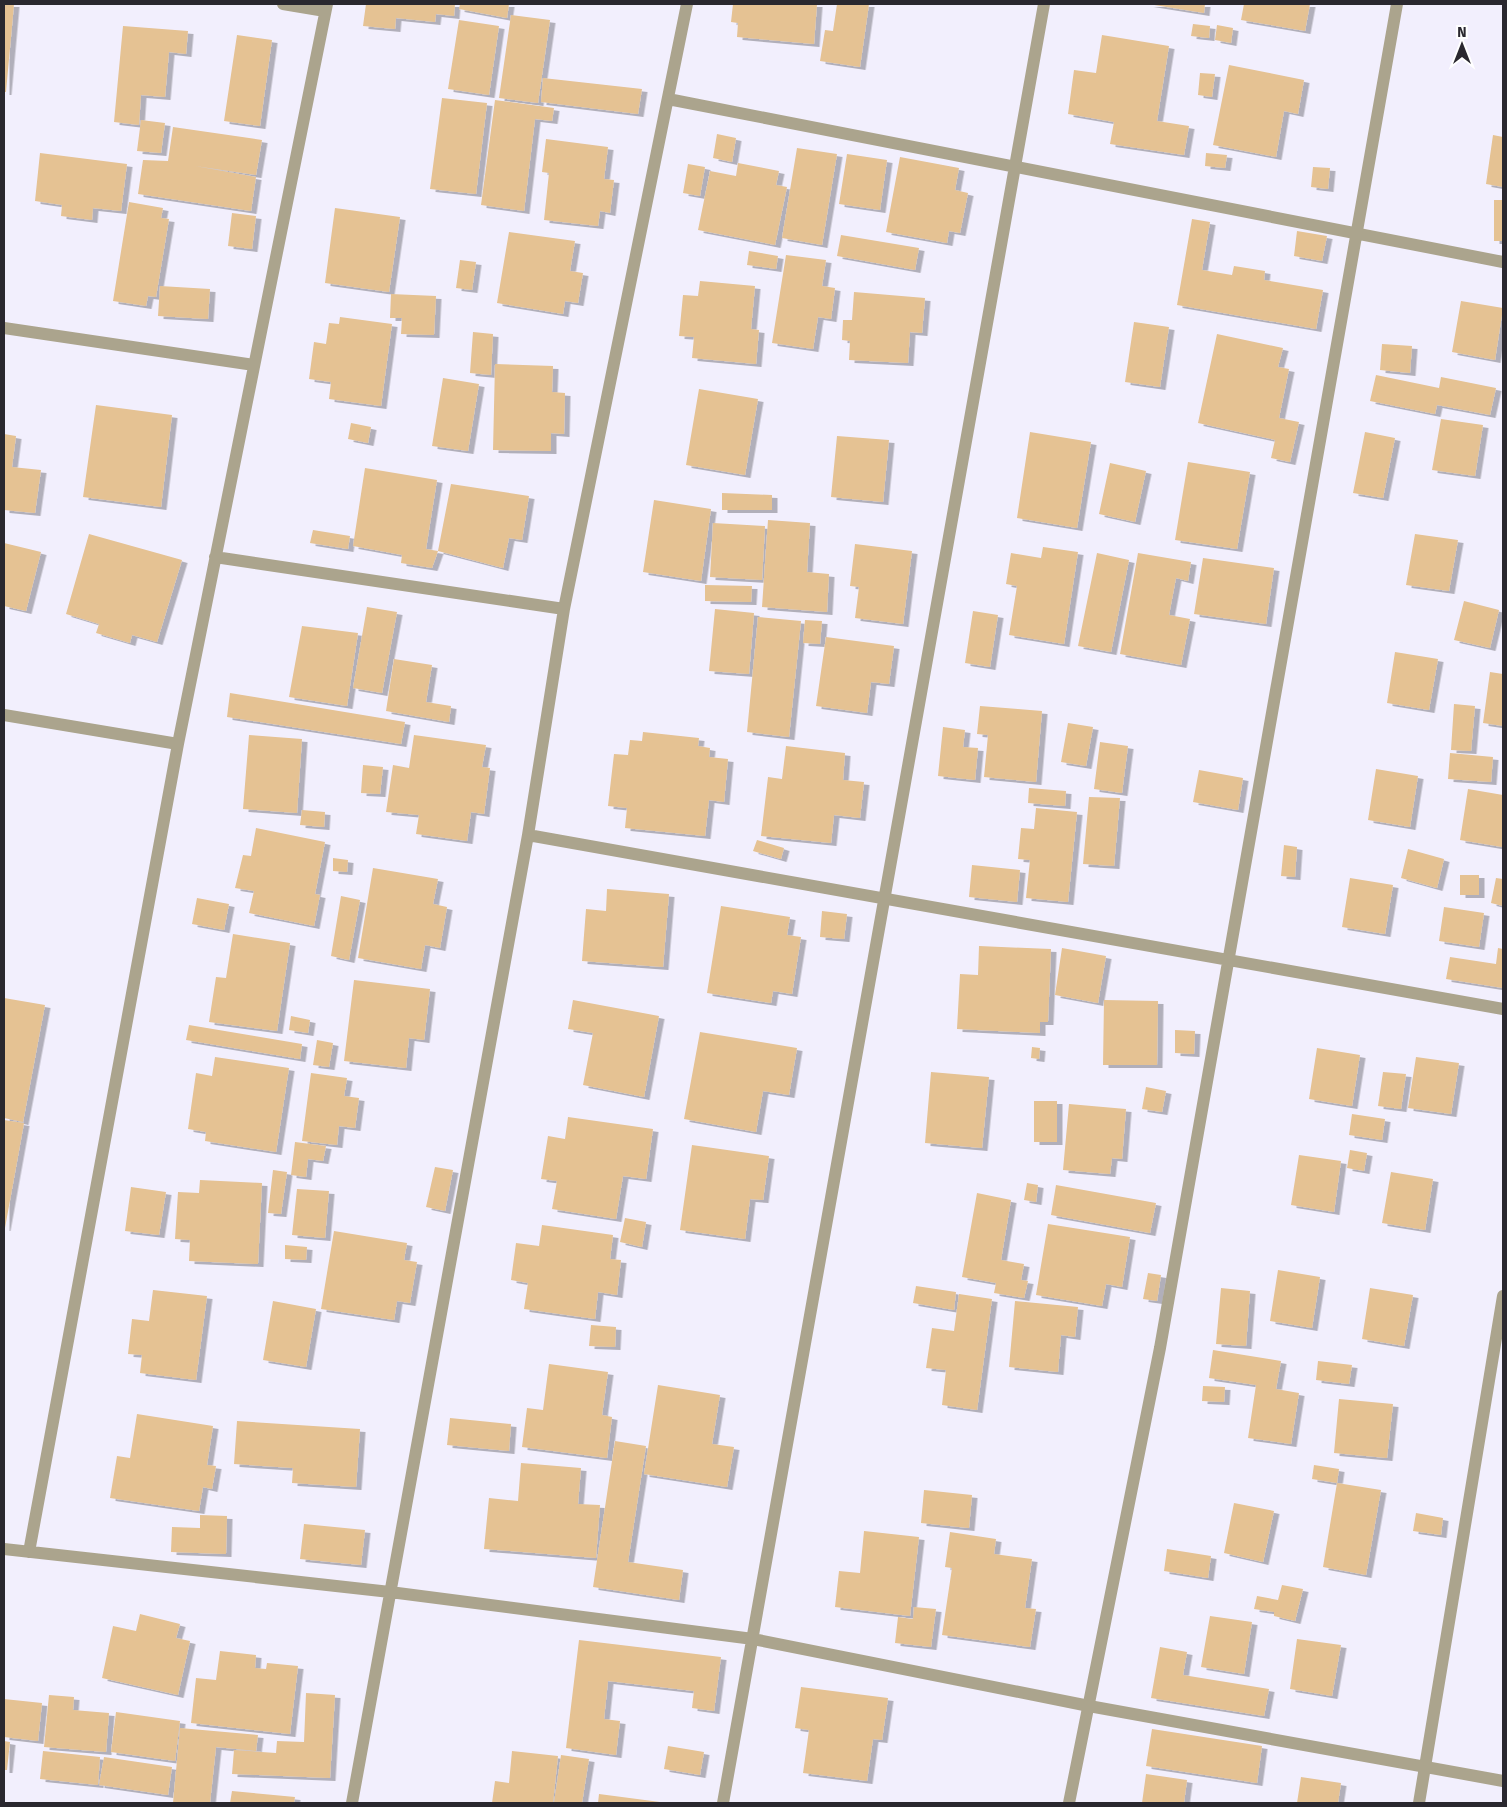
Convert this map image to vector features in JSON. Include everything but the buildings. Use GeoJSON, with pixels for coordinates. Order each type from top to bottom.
{"type":"FeatureCollection","features":[{"type":"Feature","properties":{"kind":"street"},"geometry":{"type":"LineString","coordinates":[[29,1552],[178,744],[326,7],[283,4]]}},
{"type":"Feature","properties":{"kind":"street"},"geometry":{"type":"LineString","coordinates":[[352,1803],[528,835],[564,609],[687,4]]}},
{"type":"Feature","properties":{"kind":"street"},"geometry":{"type":"LineString","coordinates":[[723,1803],[1044,4]]}},
{"type":"Feature","properties":{"kind":"street"},"geometry":{"type":"LineString","coordinates":[[1069,1803],[1160,1348],[1397,4]]}},
{"type":"Feature","properties":{"kind":"street"},"geometry":{"type":"LineString","coordinates":[[668,99],[1014,165],[1503,262]]}},
{"type":"Feature","properties":{"kind":"street"},"geometry":{"type":"LineString","coordinates":[[4,328],[254,365]]}},
{"type":"Feature","properties":{"kind":"street"},"geometry":{"type":"LineString","coordinates":[[215,557],[564,609]]}},
{"type":"Feature","properties":{"kind":"street"},"geometry":{"type":"LineString","coordinates":[[4,715],[178,744]]}},
{"type":"Feature","properties":{"kind":"street"},"geometry":{"type":"LineString","coordinates":[[528,835],[1503,1009]]}},
{"type":"Feature","properties":{"kind":"street"},"geometry":{"type":"LineString","coordinates":[[1419,1803],[1503,1296]]}},
{"type":"Feature","properties":{"kind":"street"},"geometry":{"type":"LineString","coordinates":[[4,1549],[390,1592],[753,1638],[1089,1706],[1503,1781]]}}]}
